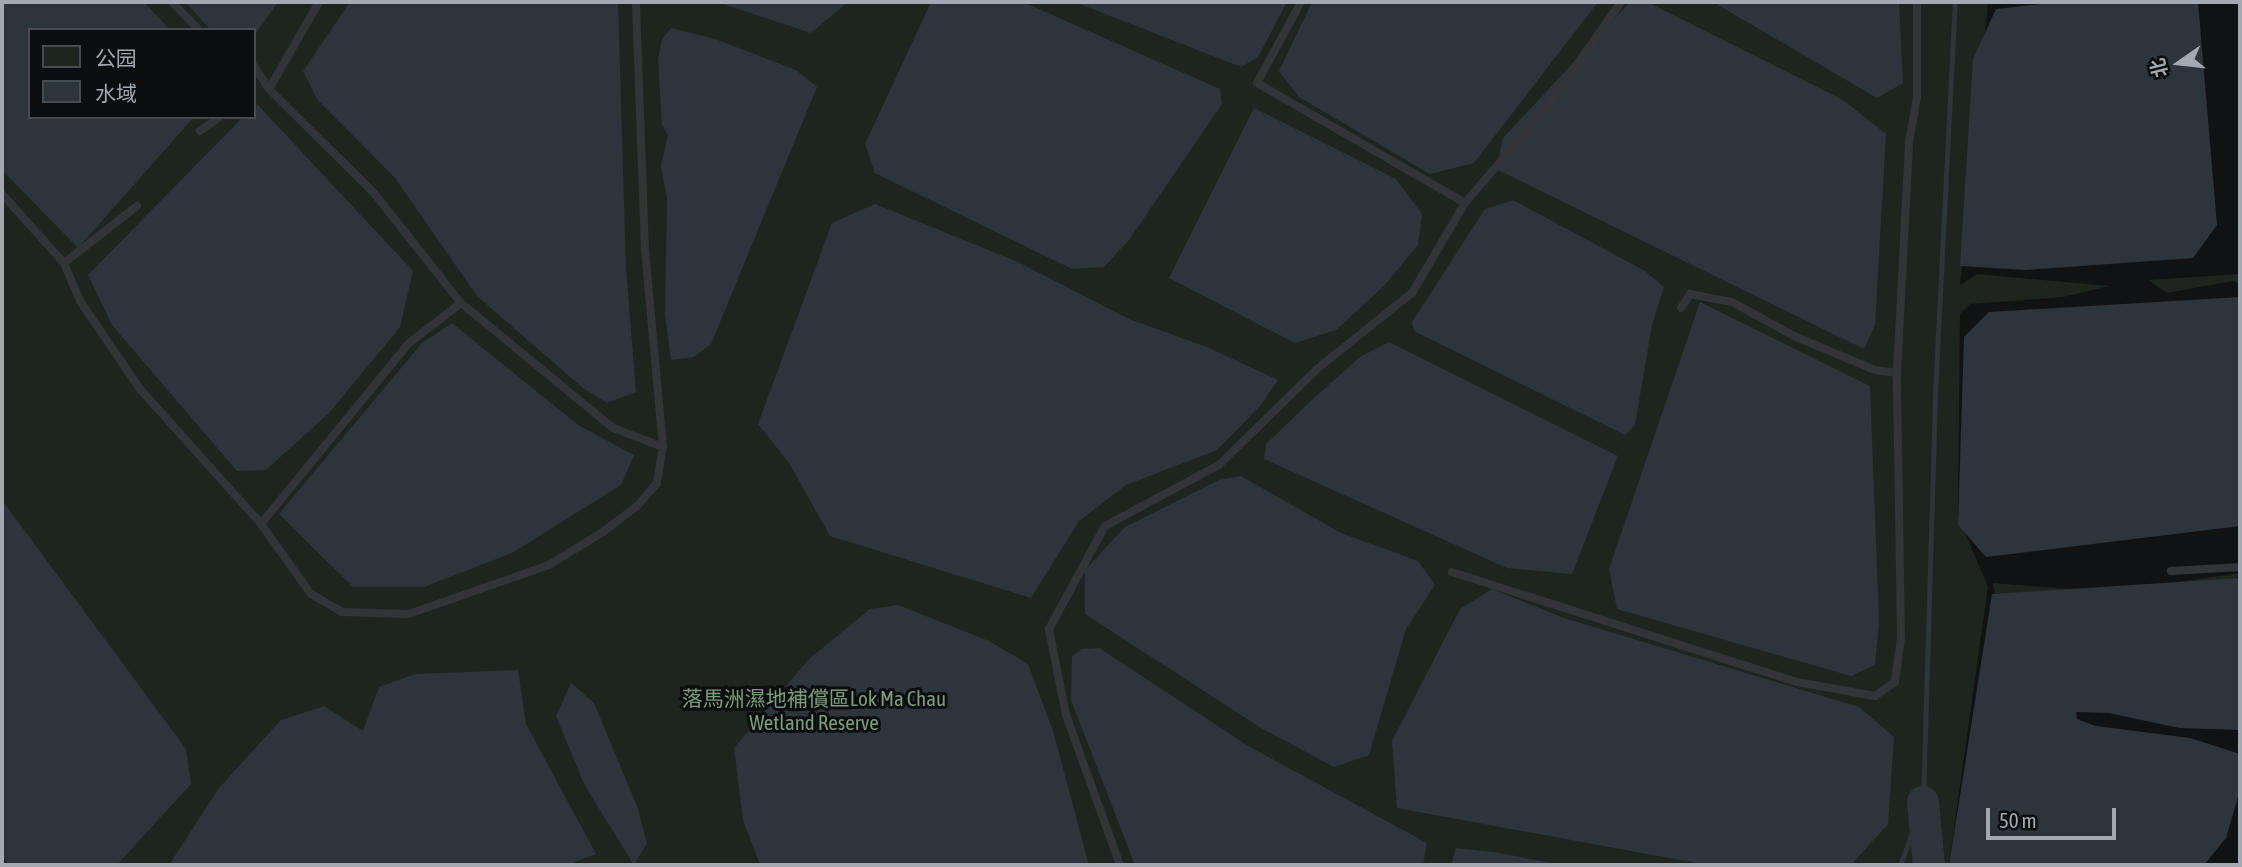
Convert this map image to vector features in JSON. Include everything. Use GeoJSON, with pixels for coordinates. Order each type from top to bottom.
{"type":"FeatureCollection","features":[{"type":"Feature","properties":{"kind":"lane"},"geometry":{"type":"LineString","coordinates":[[172,2],[197,28]]}},
{"type":"Feature","properties":{"kind":"lane"},"geometry":{"type":"LineString","coordinates":[[269,89],[319,2]]}},
{"type":"Feature","properties":{"kind":"lane"},"geometry":{"type":"LineString","coordinates":[[2,194],[64,263],[80,301],[140,389],[261,524],[311,594],[342,612],[409,614],[549,565],[603,532],[637,506],[657,483],[663,447],[645,250],[636,2]]}},
{"type":"Feature","properties":{"kind":"lane"},"geometry":{"type":"LineString","coordinates":[[1301,2],[1257,83],[1465,203]]}},
{"type":"Feature","properties":{"kind":"lane"},"geometry":{"type":"LineString","coordinates":[[1120,865],[1066,715],[1049,629],[1105,526],[1219,465],[1317,369],[1412,293],[1465,203],[1546,108],[1620,2]]}},
{"type":"Feature","properties":{"kind":"lane"},"geometry":{"type":"LineString","coordinates":[[1452,572],[1797,682],[1875,696],[1895,682],[1900,638],[1897,373],[1909,142],[1917,97],[1917,2]]}},
{"type":"Feature","properties":{"kind":"lane"},"geometry":{"type":"LineString","coordinates":[[256,69],[269,89],[374,193],[461,303],[613,428],[663,447]]}},
{"type":"Feature","properties":{"kind":"lane"},"geometry":{"type":"LineString","coordinates":[[200,131],[216,119]]}},
{"type":"Feature","properties":{"kind":"lane"},"geometry":{"type":"LineString","coordinates":[[64,263],[137,206]]}},
{"type":"Feature","properties":{"kind":"lane"},"geometry":{"type":"LineString","coordinates":[[1681,308],[1690,294],[1732,302],[1794,336],[1875,370],[1897,373]]}},
{"type":"Feature","properties":{"kind":"lane"},"geometry":{"type":"LineString","coordinates":[[261,524],[409,343],[461,303]]}},
{"type":"Feature","properties":{"kind":"lane"},"geometry":{"type":"LineString","coordinates":[[2171,571],[2240,567]]}},
{"type":"Feature","properties":{"kind":"green space","name":"落馬洲濕地補償區Lok Ma Chau Wetland Reserve"},"geometry":{"type":"Polygon","coordinates":[[[2,2],[1988,2],[1960,285],[1977,274],[2110,286],[2063,297],[1970,304],[1960,314],[1958,516],[1988,587],[1949,865],[2,865],[2,2]]]}},
{"type":"Feature","properties":{"kind":"green space"},"geometry":{"type":"Polygon","coordinates":[[[2240,274],[2240,285],[2233,281],[2167,293],[2148,280],[2240,274]]]}},
{"type":"Feature","properties":{"kind":"green space"},"geometry":{"type":"Polygon","coordinates":[[[2240,573],[2240,589],[1997,600],[1993,583],[2109,592],[2240,573]]]}},
{"type":"Feature","properties":{"kind":"water"},"geometry":{"type":"Polygon","coordinates":[[[4,2],[144,2],[168,28],[28,28],[28,119],[192,119],[78,248],[2,170],[4,2]]]}},
{"type":"Feature","properties":{"kind":"water"},"geometry":{"type":"Polygon","coordinates":[[[185,2],[278,2],[256,33],[256,28],[209,28],[185,2]]]}},
{"type":"Feature","properties":{"kind":"water"},"geometry":{"type":"Polygon","coordinates":[[[350,2],[618,2],[626,268],[636,392],[607,403],[583,388],[477,296],[395,178],[317,99],[303,71],[350,2]]]}},
{"type":"Feature","properties":{"kind":"water"},"geometry":{"type":"Polygon","coordinates":[[[717,2],[848,2],[811,33],[717,2]]]}},
{"type":"Feature","properties":{"kind":"water"},"geometry":{"type":"Polygon","coordinates":[[[931,2],[1023,2],[1220,89],[1222,104],[1129,240],[1104,267],[1072,269],[875,173],[865,144],[931,2]]]}},
{"type":"Feature","properties":{"kind":"water"},"geometry":{"type":"Polygon","coordinates":[[[1075,2],[1287,2],[1258,57],[1241,67],[1075,2]]]}},
{"type":"Feature","properties":{"kind":"water"},"geometry":{"type":"Polygon","coordinates":[[[1312,2],[1598,2],[1474,163],[1430,174],[1299,97],[1279,71],[1312,2]]]}},
{"type":"Feature","properties":{"kind":"water"},"geometry":{"type":"Polygon","coordinates":[[[1630,2],[1647,2],[1843,100],[1886,134],[1875,325],[1864,349],[1496,169],[1503,138],[1630,2]]]}},
{"type":"Feature","properties":{"kind":"water"},"geometry":{"type":"Polygon","coordinates":[[[1713,2],[1899,2],[1903,83],[1877,98],[1713,2]]]}},
{"type":"Feature","properties":{"kind":"water"},"geometry":{"type":"Polygon","coordinates":[[[2059,2],[2198,2],[2217,225],[2193,258],[2026,270],[1960,266],[1973,59],[1996,9],[2059,2]]]}},
{"type":"Feature","properties":{"kind":"water"},"geometry":{"type":"Polygon","coordinates":[[[671,28],[715,39],[796,70],[817,87],[711,344],[694,357],[671,360],[665,315],[667,199],[661,165],[668,135],[662,125],[658,60],[662,39],[671,28]]]}},
{"type":"Feature","properties":{"kind":"water"},"geometry":{"type":"Polygon","coordinates":[[[257,104],[413,271],[400,327],[330,412],[266,470],[237,471],[112,325],[88,275],[241,119],[256,119],[257,104]]]}},
{"type":"Feature","properties":{"kind":"water"},"geometry":{"type":"Polygon","coordinates":[[[1254,108],[1396,179],[1422,214],[1418,245],[1384,286],[1336,330],[1295,343],[1169,278],[1254,108]]]}},
{"type":"Feature","properties":{"kind":"water"},"geometry":{"type":"Polygon","coordinates":[[[1513,200],[1645,271],[1664,287],[1652,325],[1635,425],[1625,435],[1414,331],[1412,322],[1485,209],[1513,200]]]}},
{"type":"Feature","properties":{"kind":"water"},"geometry":{"type":"Polygon","coordinates":[[[875,204],[1018,262],[1129,319],[1207,347],[1278,380],[1261,405],[1217,450],[1126,485],[1079,521],[1031,598],[830,536],[789,463],[758,424],[832,223],[875,204]]]}},
{"type":"Feature","properties":{"kind":"water"},"geometry":{"type":"Polygon","coordinates":[[[2240,297],[2240,526],[1986,557],[1958,525],[1964,337],[1989,312],[2240,297]]]}},
{"type":"Feature","properties":{"kind":"water"},"geometry":{"type":"Polygon","coordinates":[[[1700,302],[1870,386],[1879,622],[1875,665],[1851,676],[1617,609],[1609,569],[1700,302]]]}},
{"type":"Feature","properties":{"kind":"water"},"geometry":{"type":"Polygon","coordinates":[[[452,323],[578,425],[634,455],[621,485],[512,553],[424,587],[353,587],[279,514],[422,343],[452,323]]]}},
{"type":"Feature","properties":{"kind":"water"},"geometry":{"type":"Polygon","coordinates":[[[1389,342],[1618,456],[1572,574],[1507,568],[1264,459],[1266,444],[1315,397],[1360,357],[1389,342]]]}},
{"type":"Feature","properties":{"kind":"water"},"geometry":{"type":"Polygon","coordinates":[[[1241,476],[1341,533],[1418,561],[1435,585],[1406,629],[1369,755],[1334,767],[1261,728],[1085,614],[1085,570],[1125,527],[1219,480],[1241,476]]]}},
{"type":"Feature","properties":{"kind":"water"},"geometry":{"type":"Polygon","coordinates":[[[2,500],[186,749],[191,784],[117,865],[9,865],[2,856],[2,500]]]}},
{"type":"Feature","properties":{"kind":"water"},"geometry":{"type":"Polygon","coordinates":[[[2240,578],[2240,730],[2179,728],[2109,713],[2076,712],[2077,719],[2096,726],[2190,738],[2240,754],[2240,790],[2226,838],[2204,865],[1949,865],[1992,594],[2240,578]]]}},
{"type":"Feature","properties":{"kind":"water"},"geometry":{"type":"Polygon","coordinates":[[[1492,589],[1564,618],[1859,707],[1894,737],[1888,824],[1851,865],[1707,865],[1397,808],[1392,741],[1460,609],[1492,589]]]}},
{"type":"Feature","properties":{"kind":"water"},"geometry":{"type":"Polygon","coordinates":[[[898,605],[989,641],[1028,664],[1053,731],[1089,865],[760,865],[743,820],[734,748],[809,659],[870,609],[898,605]]]}},
{"type":"Feature","properties":{"kind":"water"},"geometry":{"type":"Polygon","coordinates":[[[1099,648],[1250,747],[1427,843],[1423,865],[1135,865],[1071,700],[1072,656],[1082,649],[1099,648]]]}},
{"type":"Feature","properties":{"kind":"water"},"geometry":{"type":"Polygon","coordinates":[[[518,670],[526,724],[596,854],[567,865],[169,865],[219,788],[281,720],[324,706],[363,731],[379,687],[416,674],[518,670]]]}},
{"type":"Feature","properties":{"kind":"water"},"geometry":{"type":"Polygon","coordinates":[[[571,683],[594,703],[637,806],[647,843],[634,865],[585,786],[556,716],[571,683]]]}},
{"type":"Feature","properties":{"kind":"water"},"geometry":{"type":"Polygon","coordinates":[[[1456,848],[1494,852],[1562,865],[1451,865],[1456,848]]]}},
{"type":"Feature","properties":{"kind":"waterway"},"geometry":{"type":"LineString","coordinates":[[1900,865],[1923,802],[1935,393],[1955,2]]}},
{"type":"Feature","properties":{"kind":"waterway"},"geometry":{"type":"LineString","coordinates":[[1923,802],[1929,865]]}}]}
